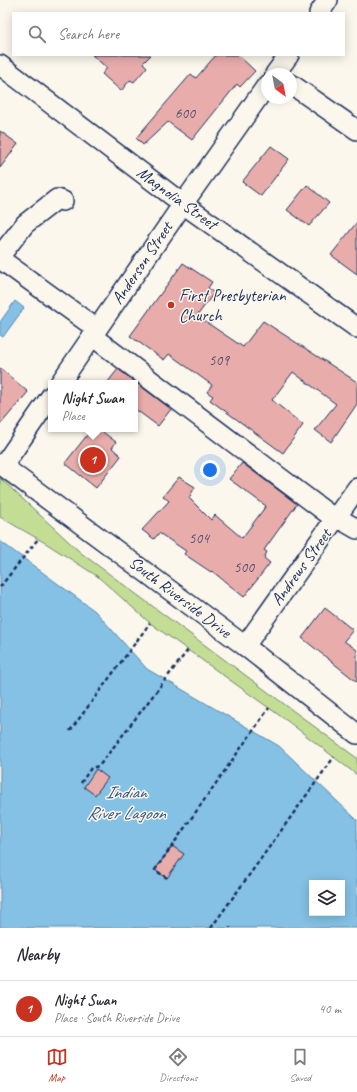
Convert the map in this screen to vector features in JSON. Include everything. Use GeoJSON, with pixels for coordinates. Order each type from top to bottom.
{"type":"FeatureCollection","features":[{"type":"Feature","properties":{"kind":"street"},"geometry":{"type":"LineString","coordinates":[[320,12],[328,0]]}},
{"type":"Feature","properties":{"kind":"street","name":"Anderson Street"},"geometry":{"type":"LineString","coordinates":[[280,68],[288,56]]}},
{"type":"Feature","properties":{"kind":"street","name":"Magnolia Street"},"geometry":{"type":"LineString","coordinates":[[0,65],[183,204],[357,328]]}},
{"type":"Feature","properties":{"kind":"street"},"geometry":{"type":"LineString","coordinates":[[297,88],[357,130]]}},
{"type":"Feature","properties":{"kind":"street","name":"Anderson Street"},"geometry":{"type":"LineString","coordinates":[[62,380],[183,204],[261,95]]}},
{"type":"Feature","properties":{"kind":"street"},"geometry":{"type":"LineString","coordinates":[[0,256],[25,224],[57,198],[63,201]]}},
{"type":"Feature","properties":{"kind":"street"},"geometry":{"type":"LineString","coordinates":[[0,260],[336,518],[357,529]]}},
{"type":"Feature","properties":{"kind":"street"},"geometry":{"type":"LineString","coordinates":[[2,465],[48,400]]}},
{"type":"Feature","properties":{"kind":"street","name":"South Riverside Drive"},"geometry":{"type":"LineString","coordinates":[[2,465],[245,646],[357,734]]}},
{"type":"Feature","properties":{"kind":"street","name":"Andrews Street"},"geometry":{"type":"LineString","coordinates":[[245,646],[357,488]]}},
{"type":"Feature","properties":{"kind":"path"},"geometry":{"type":"LineString","coordinates":[[0,587],[38,539]]}},
{"type":"Feature","properties":{"kind":"path"},"geometry":{"type":"LineString","coordinates":[[70,731],[150,623]]}},
{"type":"Feature","properties":{"kind":"path"},"geometry":{"type":"LineString","coordinates":[[81,783],[91,768],[99,766],[188,650]]}},
{"type":"Feature","properties":{"kind":"path"},"geometry":{"type":"LineString","coordinates":[[167,878],[155,870],[269,708]]}},
{"type":"Feature","properties":{"kind":"path"},"geometry":{"type":"LineString","coordinates":[[211,928],[334,757]]}},
{"type":"Feature","properties":{"kind":"green space"},"geometry":{"type":"Polygon","coordinates":[[[0,478],[81,553],[357,758],[357,775],[290,723],[150,623],[97,576],[47,544],[0,517],[0,478]]]}},
{"type":"Feature","properties":{"kind":"water"},"geometry":{"type":"Polygon","coordinates":[[[15,301],[24,308],[3,337],[0,335],[0,322],[15,301]]]}},
{"type":"Feature","properties":{"kind":"water","name":"Indian River Lagoon"},"geometry":{"type":"Polygon","coordinates":[[[0,541],[95,611],[147,669],[279,746],[357,820],[357,928],[0,928],[0,541]]]}},
{"type":"Feature","properties":{"kind":"building"},"geometry":{"type":"Polygon","coordinates":[[[93,56],[150,56],[143,63],[147,67],[134,82],[130,80],[121,91],[102,74],[107,68],[93,56]]]}},
{"type":"Feature","properties":{"kind":"building"},"geometry":{"type":"Polygon","coordinates":[[[215,56],[239,56],[255,71],[240,87],[237,84],[192,140],[168,122],[143,145],[136,138],[191,74],[196,78],[215,56]]]}},
{"type":"Feature","properties":{"kind":"building"},"geometry":{"type":"Polygon","coordinates":[[[0,131],[18,144],[0,168],[0,131]]]}},
{"type":"Feature","properties":{"kind":"building"},"geometry":{"type":"Polygon","coordinates":[[[271,146],[289,159],[261,196],[242,182],[271,146]]]}},
{"type":"Feature","properties":{"kind":"building"},"geometry":{"type":"Polygon","coordinates":[[[307,185],[329,203],[309,226],[287,210],[307,185]]]}},
{"type":"Feature","properties":{"kind":"building"},"geometry":{"type":"Polygon","coordinates":[[[357,222],[357,274],[331,255],[357,222]]]}},
{"type":"Feature","properties":{"kind":"building"},"geometry":{"type":"Polygon","coordinates":[[[183,263],[212,282],[208,288],[214,293],[197,316],[243,347],[263,321],[357,382],[357,404],[331,442],[315,430],[336,404],[293,372],[272,400],[303,425],[283,453],[210,400],[213,396],[207,392],[212,385],[169,354],[164,360],[130,336],[183,263]]]}},
{"type":"Feature","properties":{"kind":"building"},"geometry":{"type":"Polygon","coordinates":[[[0,368],[28,392],[0,425],[0,368]]]}},
{"type":"Feature","properties":{"kind":"building"},"geometry":{"type":"Polygon","coordinates":[[[118,369],[133,380],[109,380],[118,369]]]}},
{"type":"Feature","properties":{"kind":"building"},"geometry":{"type":"Polygon","coordinates":[[[138,384],[171,409],[158,426],[138,411],[138,384]]]}},
{"type":"Feature","properties":{"kind":"building"},"geometry":{"type":"Polygon","coordinates":[[[90,432],[103,432],[116,442],[112,448],[121,456],[96,488],[65,463],[90,432]]]}},
{"type":"Feature","properties":{"kind":"building"},"geometry":{"type":"Polygon","coordinates":[[[242,463],[297,504],[264,550],[267,552],[264,558],[270,563],[244,597],[212,571],[211,572],[184,554],[186,551],[159,533],[154,539],[142,530],[169,501],[163,496],[179,477],[195,487],[189,498],[211,520],[215,515],[242,538],[266,506],[229,479],[242,463]]]}},
{"type":"Feature","properties":{"kind":"building"},"geometry":{"type":"Polygon","coordinates":[[[325,608],[353,630],[344,641],[357,650],[357,682],[302,638],[325,608]]]}},
{"type":"Feature","properties":{"kind":"building"},"geometry":{"type":"Polygon","coordinates":[[[96,769],[108,778],[95,795],[84,787],[96,769]]]}},
{"type":"Feature","properties":{"kind":"building"},"geometry":{"type":"Polygon","coordinates":[[[172,846],[184,854],[167,878],[155,870],[172,846]]]}},
{"type":"Feature","properties":{"kind":"place","name":"First Presbyterian Church"},"geometry":{"type":"Point","coordinates":[171,305]}},
{"type":"Feature","properties":{"kind":"place","name":"Night Swan"},"geometry":{"type":"Point","coordinates":[93,460]}}]}
